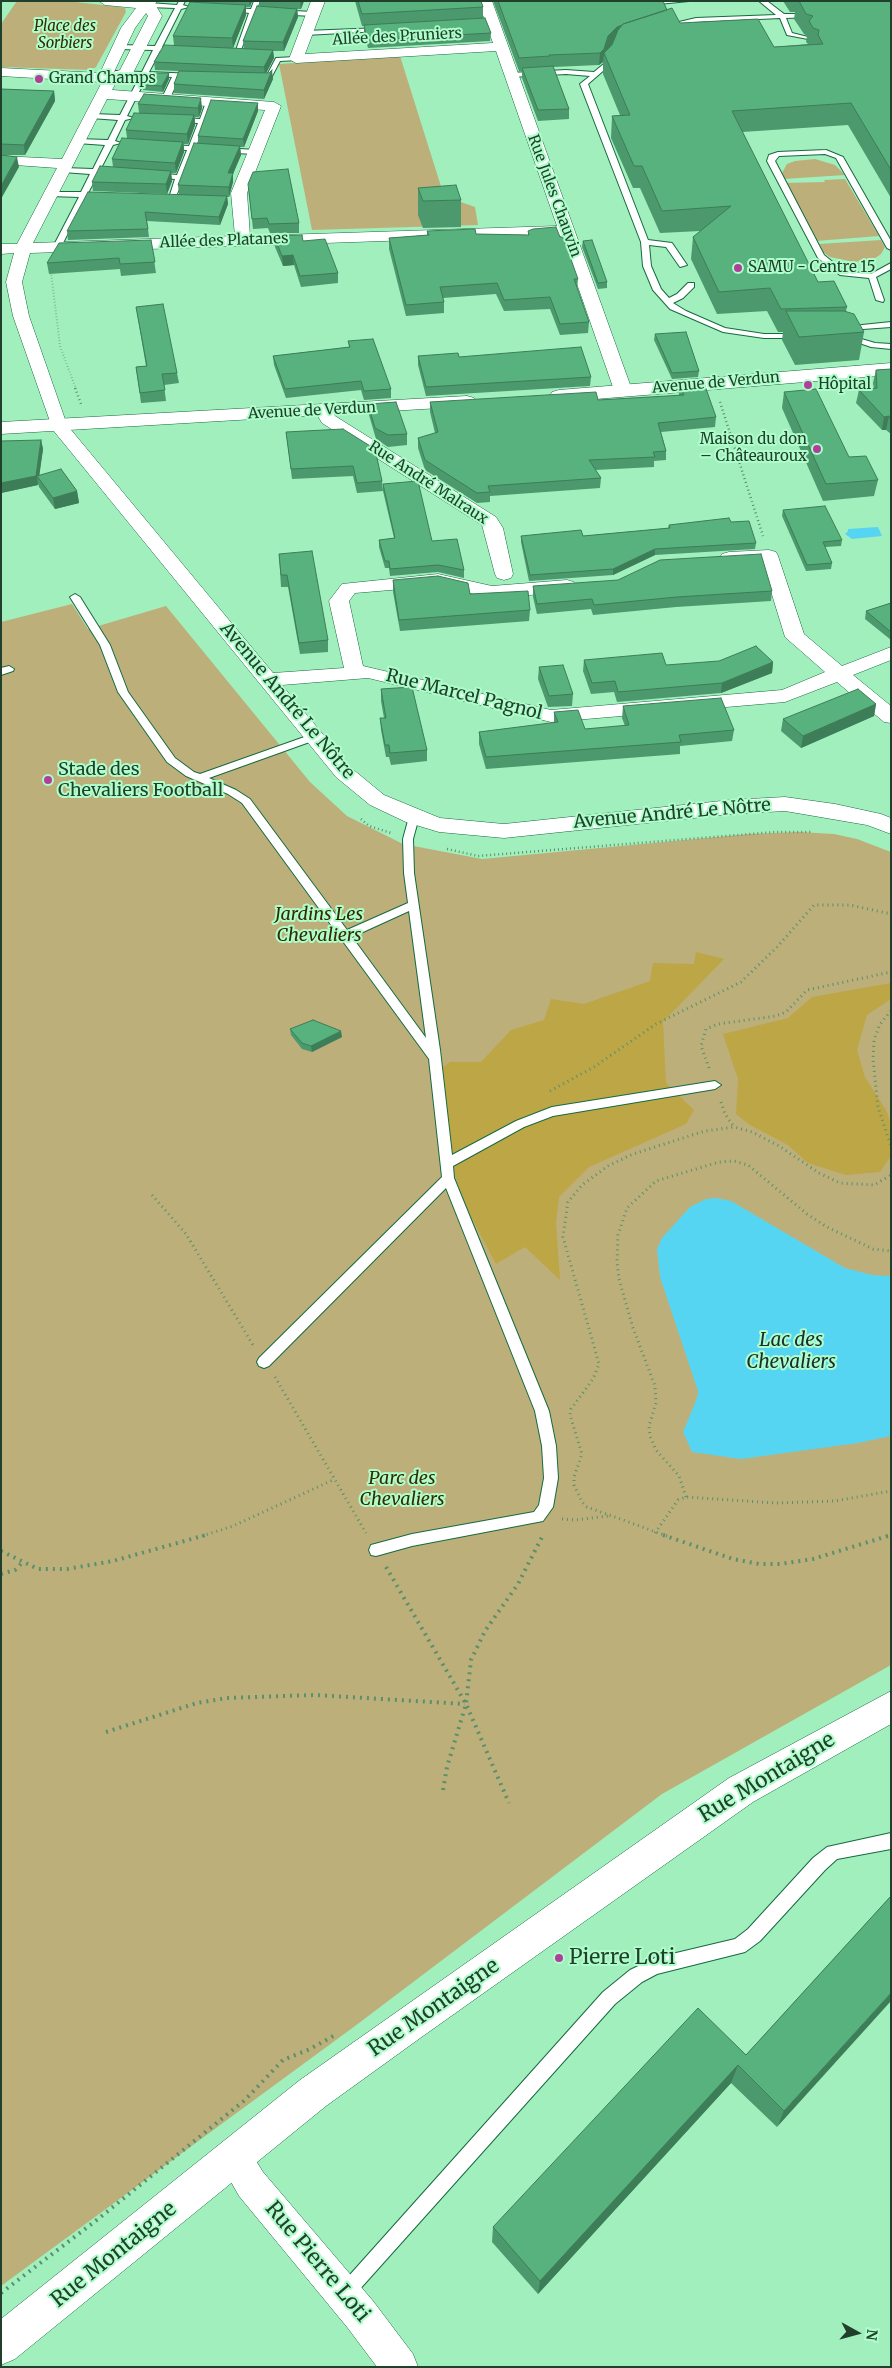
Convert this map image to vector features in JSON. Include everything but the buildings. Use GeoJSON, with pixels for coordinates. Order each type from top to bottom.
{"type":"FeatureCollection","features":[{"type":"Feature","properties":{"kind":"main road","name":"Avenue de Verdun"},"geometry":{"type":"LineString","coordinates":[[540,398],[713,382],[891,369]]}},
{"type":"Feature","properties":{"kind":"main road","name":"Avenue de Verdun"},"geometry":{"type":"LineString","coordinates":[[1,428],[59,423],[481,401]]}},
{"type":"Feature","properties":{"kind":"main road","name":"Rue Montaigne"},"geometry":{"type":"LineString","coordinates":[[1,2345],[320,2088],[741,1790],[891,1706]]}},
{"type":"Feature","properties":{"kind":"street"},"geometry":{"type":"LineString","coordinates":[[1,72],[109,75],[126,73],[155,16],[150,3],[105,1]]}},
{"type":"Feature","properties":{"kind":"street","name":"Avenue André Le Nôtre"},"geometry":{"type":"LineString","coordinates":[[150,3],[136,15],[120,46],[103,94],[23,248],[14,282],[21,316],[59,423],[343,772],[377,800],[414,817],[438,825],[504,831],[731,807],[785,804],[835,810],[873,819],[891,826]]}},
{"type":"Feature","properties":{"kind":"street","name":"Rue Jules Chauvin"},"geometry":{"type":"LineString","coordinates":[[482,3],[487,22],[501,47],[623,390]]}},
{"type":"Feature","properties":{"kind":"street"},"geometry":{"type":"LineString","coordinates":[[296,57],[316,8]]}},
{"type":"Feature","properties":{"kind":"street","name":"Allée des Pruniers"},"geometry":{"type":"LineString","coordinates":[[296,57],[501,47]]}},
{"type":"Feature","properties":{"kind":"street"},"geometry":{"type":"LineString","coordinates":[[103,94],[274,106],[235,201],[244,241]]}},
{"type":"Feature","properties":{"kind":"street"},"geometry":{"type":"LineString","coordinates":[[1,160],[64,167]]}},
{"type":"Feature","properties":{"kind":"street","name":"Allée des Platanes"},"geometry":{"type":"LineString","coordinates":[[1,249],[566,230]]}},
{"type":"Feature","properties":{"kind":"street","name":"Rue André Malraux"},"geometry":{"type":"LineString","coordinates":[[324,410],[328,418],[489,521],[494,528],[504,574]]}},
{"type":"Feature","properties":{"kind":"street"},"geometry":{"type":"LineString","coordinates":[[712,559],[769,556],[796,637],[891,717]]}},
{"type":"Feature","properties":{"kind":"street"},"geometry":{"type":"LineString","coordinates":[[355,673],[339,601],[349,588],[438,580],[492,592],[588,584]]}},
{"type":"Feature","properties":{"kind":"street","name":"Rue Marcel Pagnol"},"geometry":{"type":"LineString","coordinates":[[268,680],[368,672],[551,716],[785,696],[839,672],[891,653]]}},
{"type":"Feature","properties":{"kind":"street","name":"Rue Pierre Loti"},"geometry":{"type":"LineString","coordinates":[[234,2157],[252,2184],[344,2294],[400,2367]]}},
{"type":"Feature","properties":{"kind":"lane"},"geometry":{"type":"LineString","coordinates":[[238,52],[258,1]]}},
{"type":"Feature","properties":{"kind":"lane"},"geometry":{"type":"LineString","coordinates":[[639,4],[687,1]]}},
{"type":"Feature","properties":{"kind":"lane"},"geometry":{"type":"LineString","coordinates":[[660,28],[675,17],[687,1]]}},
{"type":"Feature","properties":{"kind":"lane"},"geometry":{"type":"LineString","coordinates":[[762,1],[782,16],[789,34]]}},
{"type":"Feature","properties":{"kind":"lane"},"geometry":{"type":"LineString","coordinates":[[150,3],[181,4],[198,8]]}},
{"type":"Feature","properties":{"kind":"lane"},"geometry":{"type":"LineString","coordinates":[[57,247],[181,4]]}},
{"type":"Feature","properties":{"kind":"lane"},"geometry":{"type":"LineString","coordinates":[[226,9],[254,11],[316,8]]}},
{"type":"Feature","properties":{"kind":"lane"},"geometry":{"type":"LineString","coordinates":[[675,17],[696,20],[816,15]]}},
{"type":"Feature","properties":{"kind":"lane"},"geometry":{"type":"LineString","coordinates":[[306,33],[388,28]]}},
{"type":"Feature","properties":{"kind":"lane"},"geometry":{"type":"LineString","coordinates":[[789,34],[806,38]]}},
{"type":"Feature","properties":{"kind":"lane"},"geometry":{"type":"LineString","coordinates":[[787,45],[786,39],[789,34]]}},
{"type":"Feature","properties":{"kind":"lane"},"geometry":{"type":"LineString","coordinates":[[120,46],[179,50]]}},
{"type":"Feature","properties":{"kind":"lane"},"geometry":{"type":"LineString","coordinates":[[616,46],[608,64],[584,84],[645,242],[647,266],[656,290],[668,302],[689,316],[723,330],[764,336],[806,336]]}},
{"type":"Feature","properties":{"kind":"lane"},"geometry":{"type":"LineString","coordinates":[[228,51],[247,52]]}},
{"type":"Feature","properties":{"kind":"lane"},"geometry":{"type":"LineString","coordinates":[[267,54],[296,57]]}},
{"type":"Feature","properties":{"kind":"lane"},"geometry":{"type":"LineString","coordinates":[[250,79],[268,79],[278,59],[296,57]]}},
{"type":"Feature","properties":{"kind":"lane"},"geometry":{"type":"LineString","coordinates":[[511,75],[566,72],[594,74]]}},
{"type":"Feature","properties":{"kind":"lane"},"geometry":{"type":"LineString","coordinates":[[126,73],[204,77]]}},
{"type":"Feature","properties":{"kind":"lane"},"geometry":{"type":"LineString","coordinates":[[166,98],[177,76]]}},
{"type":"Feature","properties":{"kind":"lane"},"geometry":{"type":"LineString","coordinates":[[171,199],[210,102]]}},
{"type":"Feature","properties":{"kind":"lane"},"geometry":{"type":"LineString","coordinates":[[91,116],[143,118]]}},
{"type":"Feature","properties":{"kind":"lane"},"geometry":{"type":"LineString","coordinates":[[173,120],[202,121]]}},
{"type":"Feature","properties":{"kind":"lane"},"geometry":{"type":"LineString","coordinates":[[78,141],[128,144]]}},
{"type":"Feature","properties":{"kind":"lane"},"geometry":{"type":"LineString","coordinates":[[156,146],[255,152]]}},
{"type":"Feature","properties":{"kind":"lane"},"geometry":{"type":"LineString","coordinates":[[891,248],[839,157],[826,152],[778,154],[772,157],[771,161],[821,256],[843,273],[872,276],[880,274],[891,266]]}},
{"type":"Feature","properties":{"kind":"lane"},"geometry":{"type":"LineString","coordinates":[[64,167],[104,172]]}},
{"type":"Feature","properties":{"kind":"lane"},"geometry":{"type":"LineString","coordinates":[[142,174],[180,176]]}},
{"type":"Feature","properties":{"kind":"lane"},"geometry":{"type":"LineString","coordinates":[[50,194],[103,196]]}},
{"type":"Feature","properties":{"kind":"lane"},"geometry":{"type":"LineString","coordinates":[[161,198],[181,199]]}},
{"type":"Feature","properties":{"kind":"lane"},"geometry":{"type":"LineString","coordinates":[[645,242],[669,245],[683,265]]}},
{"type":"Feature","properties":{"kind":"lane"},"geometry":{"type":"LineString","coordinates":[[872,276],[880,300]]}},
{"type":"Feature","properties":{"kind":"lane"},"geometry":{"type":"LineString","coordinates":[[668,302],[680,296],[691,284]]}},
{"type":"Feature","properties":{"kind":"lane"},"geometry":{"type":"LineString","coordinates":[[887,315],[891,324],[862,327],[837,336],[891,347]]}},
{"type":"Feature","properties":{"kind":"lane"},"geometry":{"type":"LineString","coordinates":[[75,597],[105,645],[124,692],[171,760],[199,778],[232,792],[246,801],[435,1059]]}},
{"type":"Feature","properties":{"kind":"lane"},"geometry":{"type":"LineString","coordinates":[[199,778],[314,737]]}},
{"type":"Feature","properties":{"kind":"lane"},"geometry":{"type":"LineString","coordinates":[[376,1550],[412,1540],[528,1521],[548,1513],[551,1478],[549,1446],[542,1411],[447,1171],[435,1059],[409,873],[408,839],[414,817]]}},
{"type":"Feature","properties":{"kind":"lane"},"geometry":{"type":"LineString","coordinates":[[345,936],[413,905]]}},
{"type":"Feature","properties":{"kind":"lane"},"geometry":{"type":"LineString","coordinates":[[264,1362],[447,1171],[520,1124],[552,1112],[715,1085]]}},
{"type":"Feature","properties":{"kind":"lane"},"geometry":{"type":"LineString","coordinates":[[344,2294],[609,1998],[636,1976],[655,1966],[739,1946],[754,1935],[819,1864],[834,1852],[891,1841]]}},
{"type":"Feature","properties":{"kind":"path"},"geometry":{"type":"LineString","coordinates":[[23,248],[50,260],[60,346],[83,411],[59,423]]}},
{"type":"Feature","properties":{"kind":"path"},"geometry":{"type":"LineString","coordinates":[[713,382],[769,556]]}},
{"type":"Feature","properties":{"kind":"path"},"geometry":{"type":"LineString","coordinates":[[354,813],[369,826],[408,839],[478,856],[775,832],[821,832]]}},
{"type":"Feature","properties":{"kind":"path"},"geometry":{"type":"LineString","coordinates":[[549,1092],[594,1067],[656,1024],[742,982],[777,947],[814,905],[850,905],[891,914]]}},
{"type":"Feature","properties":{"kind":"path"},"geometry":{"type":"LineString","coordinates":[[734,1126],[724,1114],[701,1046],[706,1029],[718,1024],[776,1016],[786,1012],[807,990],[891,972]]}},
{"type":"Feature","properties":{"kind":"path"},"geometry":{"type":"LineString","coordinates":[[891,1011],[880,1024],[874,1040],[873,1059],[878,1107],[891,1146]]}},
{"type":"Feature","properties":{"kind":"path"},"geometry":{"type":"LineString","coordinates":[[891,1175],[874,1185],[840,1183],[819,1173],[779,1146],[752,1132],[734,1126],[705,1131],[625,1158],[608,1166],[582,1185],[568,1202],[563,1237],[599,1364],[593,1379],[571,1409],[572,1422],[582,1454],[574,1477],[574,1484],[582,1502],[587,1507],[733,1559],[780,1564],[813,1559],[891,1534]]}},
{"type":"Feature","properties":{"kind":"path"},"geometry":{"type":"LineString","coordinates":[[686,1497],[679,1476],[656,1450],[650,1436],[649,1426],[656,1403],[656,1386],[633,1328],[619,1279],[617,1262],[618,1235],[627,1208],[656,1181],[719,1162],[734,1161],[748,1165],[807,1214],[827,1227],[873,1249],[891,1251]]}},
{"type":"Feature","properties":{"kind":"path"},"geometry":{"type":"LineString","coordinates":[[152,1195],[186,1234],[225,1302],[335,1479],[466,1704],[509,1803]]}},
{"type":"Feature","properties":{"kind":"path"},"geometry":{"type":"LineString","coordinates":[[1,1551],[22,1563],[38,1569],[67,1569],[113,1561],[179,1544],[233,1526],[335,1479]]}},
{"type":"Feature","properties":{"kind":"path"},"geometry":{"type":"LineString","coordinates":[[656,1533],[678,1500],[686,1497],[786,1503],[835,1501],[891,1491]]}},
{"type":"Feature","properties":{"kind":"path"},"geometry":{"type":"LineString","coordinates":[[443,1790],[447,1767],[466,1704],[468,1671],[478,1645],[518,1584],[548,1513],[571,1520],[608,1516]]}},
{"type":"Feature","properties":{"kind":"path"},"geometry":{"type":"LineString","coordinates":[[1,1574],[15,1570],[22,1563]]}},
{"type":"Feature","properties":{"kind":"path"},"geometry":{"type":"LineString","coordinates":[[106,1732],[179,1708],[227,1698],[315,1695],[466,1704]]}},
{"type":"Feature","properties":{"kind":"green space","name":"Place des Sorbiers"},"geometry":{"type":"Polygon","coordinates":[[[17,1],[67,1],[120,7],[125,8],[126,12],[96,67],[91,70],[1,67],[1,24],[17,1]]]}},
{"type":"Feature","properties":{"kind":"green space"},"geometry":{"type":"Polygon","coordinates":[[[400,56],[444,196],[475,207],[478,225],[312,230],[279,64],[400,56]]]}},
{"type":"Feature","properties":{"kind":"green space"},"geometry":{"type":"Polygon","coordinates":[[[815,159],[835,165],[845,175],[784,179],[782,173],[787,164],[795,161],[815,159]]]}},
{"type":"Feature","properties":{"kind":"green space"},"geometry":{"type":"Polygon","coordinates":[[[845,179],[879,236],[816,241],[784,183],[825,182],[824,180],[845,179]]]}},
{"type":"Feature","properties":{"kind":"green space"},"geometry":{"type":"Polygon","coordinates":[[[881,240],[885,247],[881,254],[874,259],[854,262],[830,257],[823,252],[819,244],[881,240]]]}},
{"type":"Feature","properties":{"kind":"green space","name":"Parc des Chevaliers"},"geometry":{"type":"Polygon","coordinates":[[[72,604],[88,629],[166,606],[310,782],[347,816],[403,844],[482,859],[749,834],[800,832],[834,834],[857,839],[891,852],[891,1665],[662,1794],[355,2026],[1,2286],[1,622],[72,604]]]}},
{"type":"Feature","properties":{"kind":"shaded area"},"geometry":{"type":"Polygon","coordinates":[[[696,952],[724,959],[663,1022],[666,1083],[694,1110],[686,1124],[589,1167],[559,1197],[556,1223],[560,1280],[525,1247],[496,1264],[469,1213],[453,1171],[439,1070],[450,1062],[481,1062],[511,1030],[544,1020],[551,999],[584,1004],[650,981],[653,963],[694,964],[696,952]]]}},
{"type":"Feature","properties":{"kind":"shaded area"},"geometry":{"type":"Polygon","coordinates":[[[891,983],[891,999],[867,1015],[857,1050],[865,1077],[887,1112],[891,1126],[891,1156],[880,1172],[846,1175],[808,1163],[788,1145],[750,1125],[736,1114],[738,1079],[723,1034],[788,1018],[812,997],[891,983]]]}},
{"type":"Feature","properties":{"kind":"water"},"geometry":{"type":"Polygon","coordinates":[[[878,527],[882,536],[852,539],[845,534],[848,529],[878,527]]]}},
{"type":"Feature","properties":{"kind":"water","name":"Lac des Chevaliers"},"geometry":{"type":"Polygon","coordinates":[[[716,1198],[731,1201],[845,1268],[872,1275],[891,1276],[891,1436],[858,1443],[741,1459],[692,1452],[683,1432],[698,1391],[660,1277],[657,1249],[662,1238],[690,1207],[706,1199],[716,1198]]]}},
{"type":"Feature","properties":{"kind":"place","name":"Grand Champs"},"geometry":{"type":"Point","coordinates":[39,79]}},
{"type":"Feature","properties":{"kind":"place","name":"SAMU - Centre 15"},"geometry":{"type":"Point","coordinates":[738,268]}},
{"type":"Feature","properties":{"kind":"place","name":"Hôpital"},"geometry":{"type":"Point","coordinates":[808,385]}},
{"type":"Feature","properties":{"kind":"place","name":"Maison du don – Châteauroux"},"geometry":{"type":"Point","coordinates":[817,449]}},
{"type":"Feature","properties":{"kind":"place","name":"Stade des Chevaliers Football"},"geometry":{"type":"Point","coordinates":[48,780]}},
{"type":"Feature","properties":{"kind":"place","name":"Pierre Loti"},"geometry":{"type":"Point","coordinates":[559,1958]}},
{"type":"Feature","properties":{"kind":"park label","name":"Jardins Les Chevaliers"},"geometry":{"type":"Point","coordinates":[319,925]}}]}
